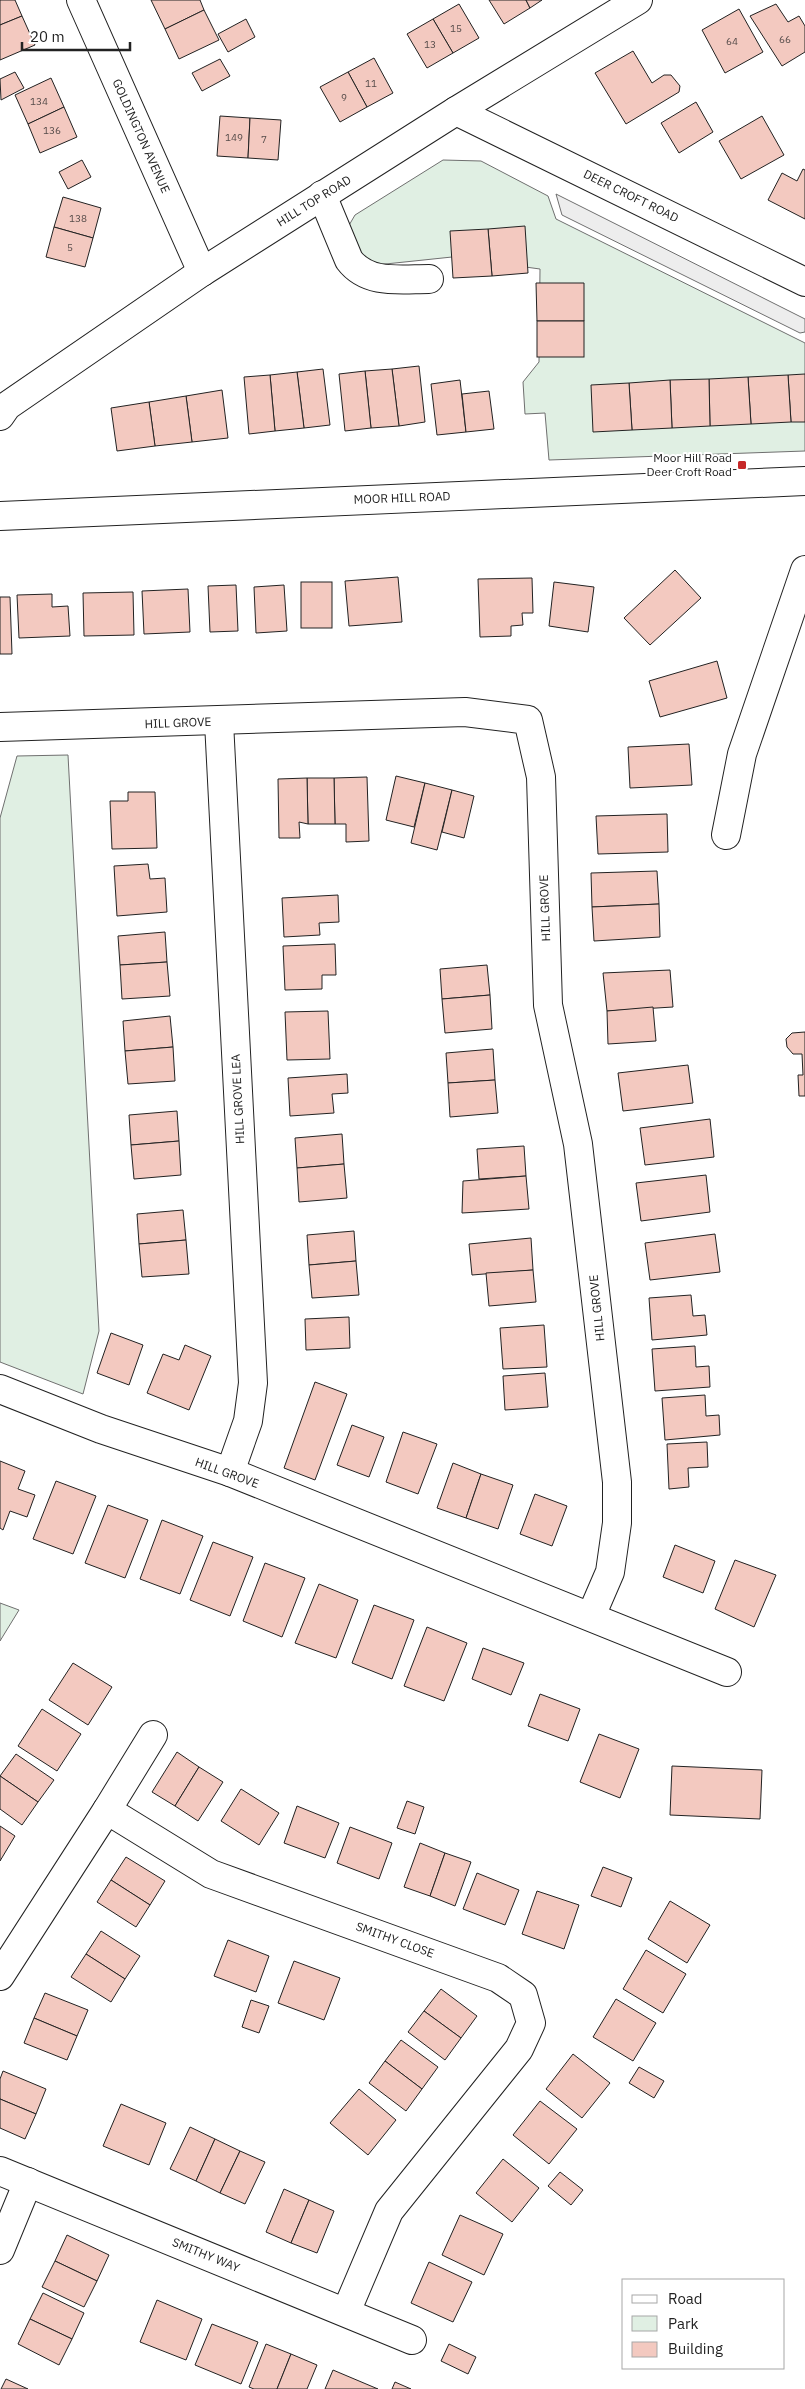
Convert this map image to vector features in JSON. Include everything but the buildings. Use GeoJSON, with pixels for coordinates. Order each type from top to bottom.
{"type":"FeatureCollection","features":[{"type":"Feature","properties":{"kind":"street","name":"GOLDINGTON AVENUE"},"geometry":{"type":"LineString","coordinates":[[81,0],[202,272]]}},
{"type":"Feature","properties":{"kind":"street","name":"HILL TOP ROAD"},"geometry":{"type":"LineString","coordinates":[[0,416],[7,406],[202,272],[456,111],[638,0]]}},
{"type":"Feature","properties":{"kind":"street","name":"DEER CROFT ROAD"},"geometry":{"type":"LineString","coordinates":[[456,111],[805,282]]}},
{"type":"Feature","properties":{"kind":"street"},"geometry":{"type":"LineString","coordinates":[[322,195],[349,260],[364,275],[382,279],[430,279]]}},
{"type":"Feature","properties":{"kind":"street","name":"MOOR HILL ROAD"},"geometry":{"type":"LineString","coordinates":[[0,516],[805,481]]}},
{"type":"Feature","properties":{"kind":"street"},"geometry":{"type":"LineString","coordinates":[[726,835],[742,754],[805,570]]}},
{"type":"Feature","properties":{"kind":"street","name":"HILL GROVE"},"geometry":{"type":"LineString","coordinates":[[0,727],[219,722],[465,712],[528,720],[541,777],[548,1005],[578,1144],[617,1482],[617,1523],[610,1572],[591,1616]]}},
{"type":"Feature","properties":{"kind":"street","name":"HILL GROVE LEA"},"geometry":{"type":"LineString","coordinates":[[219,722],[253,1383],[248,1421],[230,1472]]}},
{"type":"Feature","properties":{"kind":"street","name":"HILL GROVE"},"geometry":{"type":"LineString","coordinates":[[0,1389],[101,1429],[230,1472],[727,1672]]}},
{"type":"Feature","properties":{"kind":"street"},"geometry":{"type":"LineString","coordinates":[[0,1976],[153,1735]]}},
{"type":"Feature","properties":{"kind":"street","name":"SMITHY CLOSE"},"geometry":{"type":"LineString","coordinates":[[107,1810],[211,1874],[498,1978],[523,1995],[531,2023],[519,2048],[389,2210],[346,2312]]}},
{"type":"Feature","properties":{"kind":"street","name":"SMITHY WAY"},"geometry":{"type":"LineString","coordinates":[[0,2171],[412,2340]]}},
{"type":"Feature","properties":{"kind":"street"},"geometry":{"type":"LineString","coordinates":[[0,2250],[28,2182]]}},
{"type":"Feature","properties":{"kind":"green space"},"geometry":{"type":"Polygon","coordinates":[[[443,160],[481,161],[548,196],[556,219],[805,343],[805,451],[549,460],[545,413],[525,414],[523,382],[539,362],[540,269],[452,257],[376,265],[364,261],[348,227],[355,215],[443,160]]]}},
{"type":"Feature","properties":{"kind":"green space"},"geometry":{"type":"Polygon","coordinates":[[[68,755],[99,1331],[83,1394],[0,1362],[0,818],[17,756],[68,755]]]}},
{"type":"Feature","properties":{"kind":"green space"},"geometry":{"type":"Polygon","coordinates":[[[0,1603],[19,1610],[0,1641],[0,1603]]]}},
{"type":"Feature","properties":{"kind":"shaded area"},"geometry":{"type":"Polygon","coordinates":[[[556,194],[805,319],[805,332],[800,333],[562,215],[556,194]]]}},
{"type":"Feature","properties":{"kind":"place","name":"Moor Hill Road Deer Croft Road"},"geometry":{"type":"Point","coordinates":[742,465]}}]}
